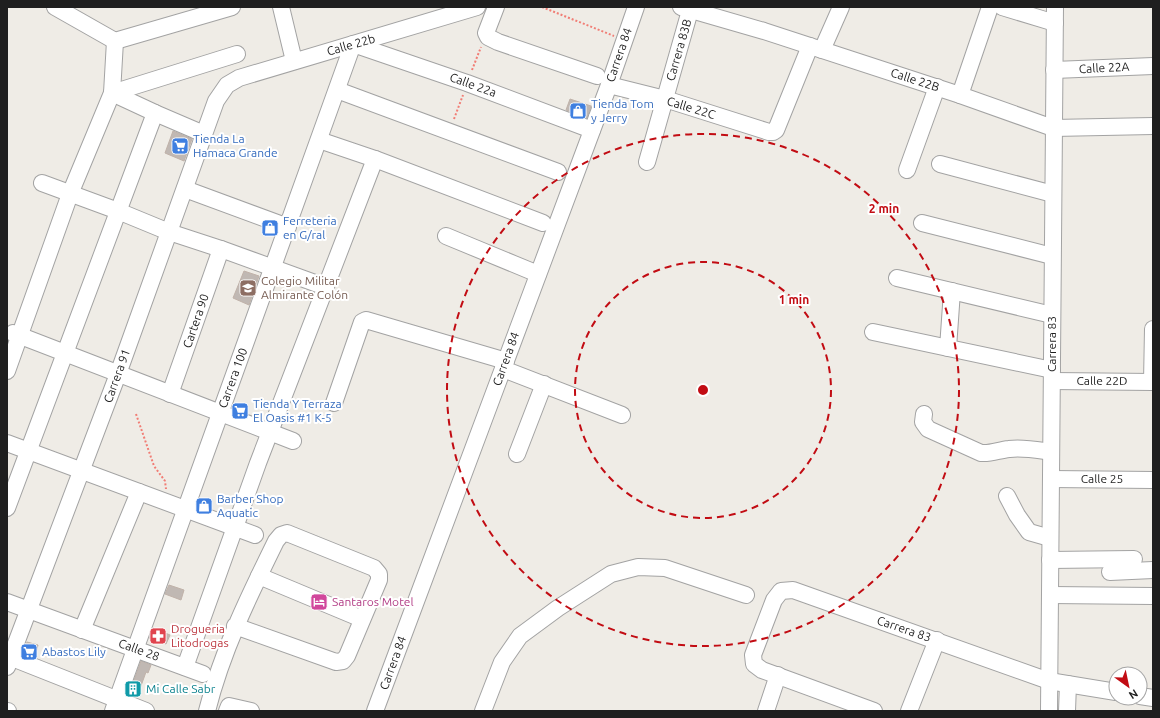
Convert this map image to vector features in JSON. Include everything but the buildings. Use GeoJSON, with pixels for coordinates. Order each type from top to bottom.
{"type":"FeatureCollection","features":[{"type":"Feature","properties":{"kind":"street"},"geometry":{"type":"LineString","coordinates":[[54,7],[115,41],[232,7]]}},
{"type":"Feature","properties":{"kind":"street"},"geometry":{"type":"LineString","coordinates":[[281,7],[294,61]]}},
{"type":"Feature","properties":{"kind":"street","name":"Calle 22C"},"geometry":{"type":"LineString","coordinates":[[496,7],[486,33],[488,37],[498,42],[603,80],[769,132],[776,130],[816,48]]}},
{"type":"Feature","properties":{"kind":"street","name":"Carrera 84"},"geometry":{"type":"LineString","coordinates":[[375,711],[592,130],[603,80],[624,40],[636,7]]}},
{"type":"Feature","properties":{"kind":"street"},"geometry":{"type":"LineString","coordinates":[[816,48],[841,7]]}},
{"type":"Feature","properties":{"kind":"street"},"geometry":{"type":"LineString","coordinates":[[960,95],[990,7]]}},
{"type":"Feature","properties":{"kind":"street"},"geometry":{"type":"LineString","coordinates":[[1002,7],[1055,15]]}},
{"type":"Feature","properties":{"kind":"street","name":"Calle 22b"},"geometry":{"type":"LineString","coordinates":[[227,86],[239,78],[468,8]]}},
{"type":"Feature","properties":{"kind":"street","name":"Calle 22B"},"geometry":{"type":"LineString","coordinates":[[687,8],[764,31],[937,87],[1054,128],[1153,126]]}},
{"type":"Feature","properties":{"kind":"street","name":"Carrera 83B"},"geometry":{"type":"LineString","coordinates":[[647,162],[665,99],[687,8]]}},
{"type":"Feature","properties":{"kind":"street","name":"Carrera 83"},"geometry":{"type":"LineString","coordinates":[[1049,711],[1055,15]]}},
{"type":"Feature","properties":{"kind":"street"},"geometry":{"type":"LineString","coordinates":[[7,371],[16,334],[70,194],[112,93],[115,41]]}},
{"type":"Feature","properties":{"kind":"street","name":"Carrera 100"},"geometry":{"type":"LineString","coordinates":[[115,705],[353,44]]}},
{"type":"Feature","properties":{"kind":"street","name":"Calle 22a"},"geometry":{"type":"LineString","coordinates":[[353,44],[467,82],[592,130]]}},
{"type":"Feature","properties":{"kind":"street"},"geometry":{"type":"LineString","coordinates":[[112,93],[237,54]]}},
{"type":"Feature","properties":{"kind":"street","name":"Calle 22A"},"geometry":{"type":"LineString","coordinates":[[1054,70],[1153,66]]}},
{"type":"Feature","properties":{"kind":"street","name":"Carrera 91"},"geometry":{"type":"LineString","coordinates":[[8,661],[29,610],[118,374],[216,101],[227,86]]}},
{"type":"Feature","properties":{"kind":"street"},"geometry":{"type":"LineString","coordinates":[[907,170],[937,87]]}},
{"type":"Feature","properties":{"kind":"street"},"geometry":{"type":"LineString","coordinates":[[337,90],[558,172]]}},
{"type":"Feature","properties":{"kind":"street"},"geometry":{"type":"LineString","coordinates":[[112,93],[204,134]]}},
{"type":"Feature","properties":{"kind":"street"},"geometry":{"type":"LineString","coordinates":[[7,508],[155,113]]}},
{"type":"Feature","properties":{"kind":"street"},"geometry":{"type":"LineString","coordinates":[[319,140],[375,159],[543,223]]}},
{"type":"Feature","properties":{"kind":"street"},"geometry":{"type":"LineString","coordinates":[[185,667],[270,432],[375,159]]}},
{"type":"Feature","properties":{"kind":"street"},"geometry":{"type":"LineString","coordinates":[[940,164],[1053,194]]}},
{"type":"Feature","properties":{"kind":"street"},"geometry":{"type":"LineString","coordinates":[[42,183],[118,211],[169,232],[221,249],[326,288]]}},
{"type":"Feature","properties":{"kind":"street"},"geometry":{"type":"LineString","coordinates":[[185,190],[288,227]]}},
{"type":"Feature","properties":{"kind":"street"},"geometry":{"type":"LineString","coordinates":[[922,223],[1052,256]]}},
{"type":"Feature","properties":{"kind":"street"},"geometry":{"type":"LineString","coordinates":[[446,236],[538,274]]}},
{"type":"Feature","properties":{"kind":"street","name":"Cartera 90"},"geometry":{"type":"LineString","coordinates":[[170,394],[221,249]]}},
{"type":"Feature","properties":{"kind":"street"},"geometry":{"type":"LineString","coordinates":[[897,278],[1052,315]]}},
{"type":"Feature","properties":{"kind":"street"},"geometry":{"type":"LineString","coordinates":[[948,348],[952,291]]}},
{"type":"Feature","properties":{"kind":"street"},"geometry":{"type":"LineString","coordinates":[[334,403],[362,322],[366,320],[504,365],[544,384],[622,415]]}},
{"type":"Feature","properties":{"kind":"street"},"geometry":{"type":"LineString","coordinates":[[1152,382],[1153,329]]}},
{"type":"Feature","properties":{"kind":"street","name":"Calle 22D"},"geometry":{"type":"LineString","coordinates":[[873,332],[948,348],[1052,376],[1152,382]]}},
{"type":"Feature","properties":{"kind":"street"},"geometry":{"type":"LineString","coordinates":[[16,334],[293,441]]}},
{"type":"Feature","properties":{"kind":"street"},"geometry":{"type":"LineString","coordinates":[[517,454],[544,384]]}},
{"type":"Feature","properties":{"kind":"street"},"geometry":{"type":"LineString","coordinates":[[924,414],[923,422],[928,429],[981,453],[990,454],[1007,449],[1021,448],[1051,452]]}},
{"type":"Feature","properties":{"kind":"street"},"geometry":{"type":"LineString","coordinates":[[7,443],[255,535]]}},
{"type":"Feature","properties":{"kind":"street","name":"Calle 25"},"geometry":{"type":"LineString","coordinates":[[1051,479],[1153,480]]}},
{"type":"Feature","properties":{"kind":"street"},"geometry":{"type":"LineString","coordinates":[[82,630],[139,492]]}},
{"type":"Feature","properties":{"kind":"street"},"geometry":{"type":"LineString","coordinates":[[1007,496],[1017,515],[1029,532],[1050,538]]}},
{"type":"Feature","properties":{"kind":"street"},"geometry":{"type":"LineString","coordinates":[[207,711],[213,688],[259,576],[276,541],[281,535],[287,533],[374,568],[379,574],[379,580],[347,656],[343,661],[336,662],[240,624]]}},
{"type":"Feature","properties":{"kind":"street"},"geometry":{"type":"LineString","coordinates":[[1050,560],[1134,559]]}},
{"type":"Feature","properties":{"kind":"street"},"geometry":{"type":"LineString","coordinates":[[483,711],[502,662],[520,636],[558,608],[611,574],[638,567],[665,568],[746,594]]}},
{"type":"Feature","properties":{"kind":"street"},"geometry":{"type":"LineString","coordinates":[[1110,572],[1153,570]]}},
{"type":"Feature","properties":{"kind":"street"},"geometry":{"type":"LineString","coordinates":[[259,576],[362,619]]}},
{"type":"Feature","properties":{"kind":"street","name":"Carrera 83"},"geometry":{"type":"LineString","coordinates":[[778,675],[762,670],[754,664],[754,655],[774,600],[781,591],[793,590],[1049,681]]}},
{"type":"Feature","properties":{"kind":"street"},"geometry":{"type":"LineString","coordinates":[[1050,595],[1153,596]]}},
{"type":"Feature","properties":{"kind":"street","name":"Calle 28"},"geometry":{"type":"LineString","coordinates":[[7,602],[203,674]]}},
{"type":"Feature","properties":{"kind":"street"},"geometry":{"type":"LineString","coordinates":[[216,711],[220,688],[240,624]]}},
{"type":"Feature","properties":{"kind":"street"},"geometry":{"type":"LineString","coordinates":[[909,711],[937,640]]}},
{"type":"Feature","properties":{"kind":"street"},"geometry":{"type":"LineString","coordinates":[[8,661],[115,705],[146,711]]}},
{"type":"Feature","properties":{"kind":"street"},"geometry":{"type":"LineString","coordinates":[[766,711],[778,675],[874,711]]}},
{"type":"Feature","properties":{"kind":"street"},"geometry":{"type":"LineString","coordinates":[[1049,681],[1108,690]]}},
{"type":"Feature","properties":{"kind":"street"},"geometry":{"type":"LineString","coordinates":[[1067,711],[1068,684]]}},
{"type":"Feature","properties":{"kind":"street"},"geometry":{"type":"LineString","coordinates":[[228,711],[229,706],[251,711]]}},
{"type":"Feature","properties":{"kind":"path"},"geometry":{"type":"LineString","coordinates":[[542,7],[624,40]]}},
{"type":"Feature","properties":{"kind":"path"},"geometry":{"type":"LineString","coordinates":[[136,414],[154,466],[165,481],[167,502]]}},
{"type":"Feature","properties":{"kind":"place","name":"Tienda Tom y Jerry"},"geometry":{"type":"Point","coordinates":[578,111]}},
{"type":"Feature","properties":{"kind":"place","name":"Tienda La Hamaca Grande"},"geometry":{"type":"Point","coordinates":[180,146]}},
{"type":"Feature","properties":{"kind":"place","name":"Ferreteria en G/ral"},"geometry":{"type":"Point","coordinates":[270,228]}},
{"type":"Feature","properties":{"kind":"place","name":"Colegio Militar Almirante Colón"},"geometry":{"type":"Point","coordinates":[248,288]}},
{"type":"Feature","properties":{"kind":"place","name":"Tienda Y Terraza El Oasis #1 K-5"},"geometry":{"type":"Point","coordinates":[240,411]}},
{"type":"Feature","properties":{"kind":"place","name":"Barber Shop Aquatic"},"geometry":{"type":"Point","coordinates":[204,506]}},
{"type":"Feature","properties":{"kind":"place","name":"Santaros Motel"},"geometry":{"type":"Point","coordinates":[319,602]}},
{"type":"Feature","properties":{"kind":"place","name":"Drogueria Litodrogas"},"geometry":{"type":"Point","coordinates":[158,636]}},
{"type":"Feature","properties":{"kind":"place","name":"Abastos Lily"},"geometry":{"type":"Point","coordinates":[29,652]}},
{"type":"Feature","properties":{"kind":"place","name":"Mi Calle Sabr"},"geometry":{"type":"Point","coordinates":[133,689]}}]}
